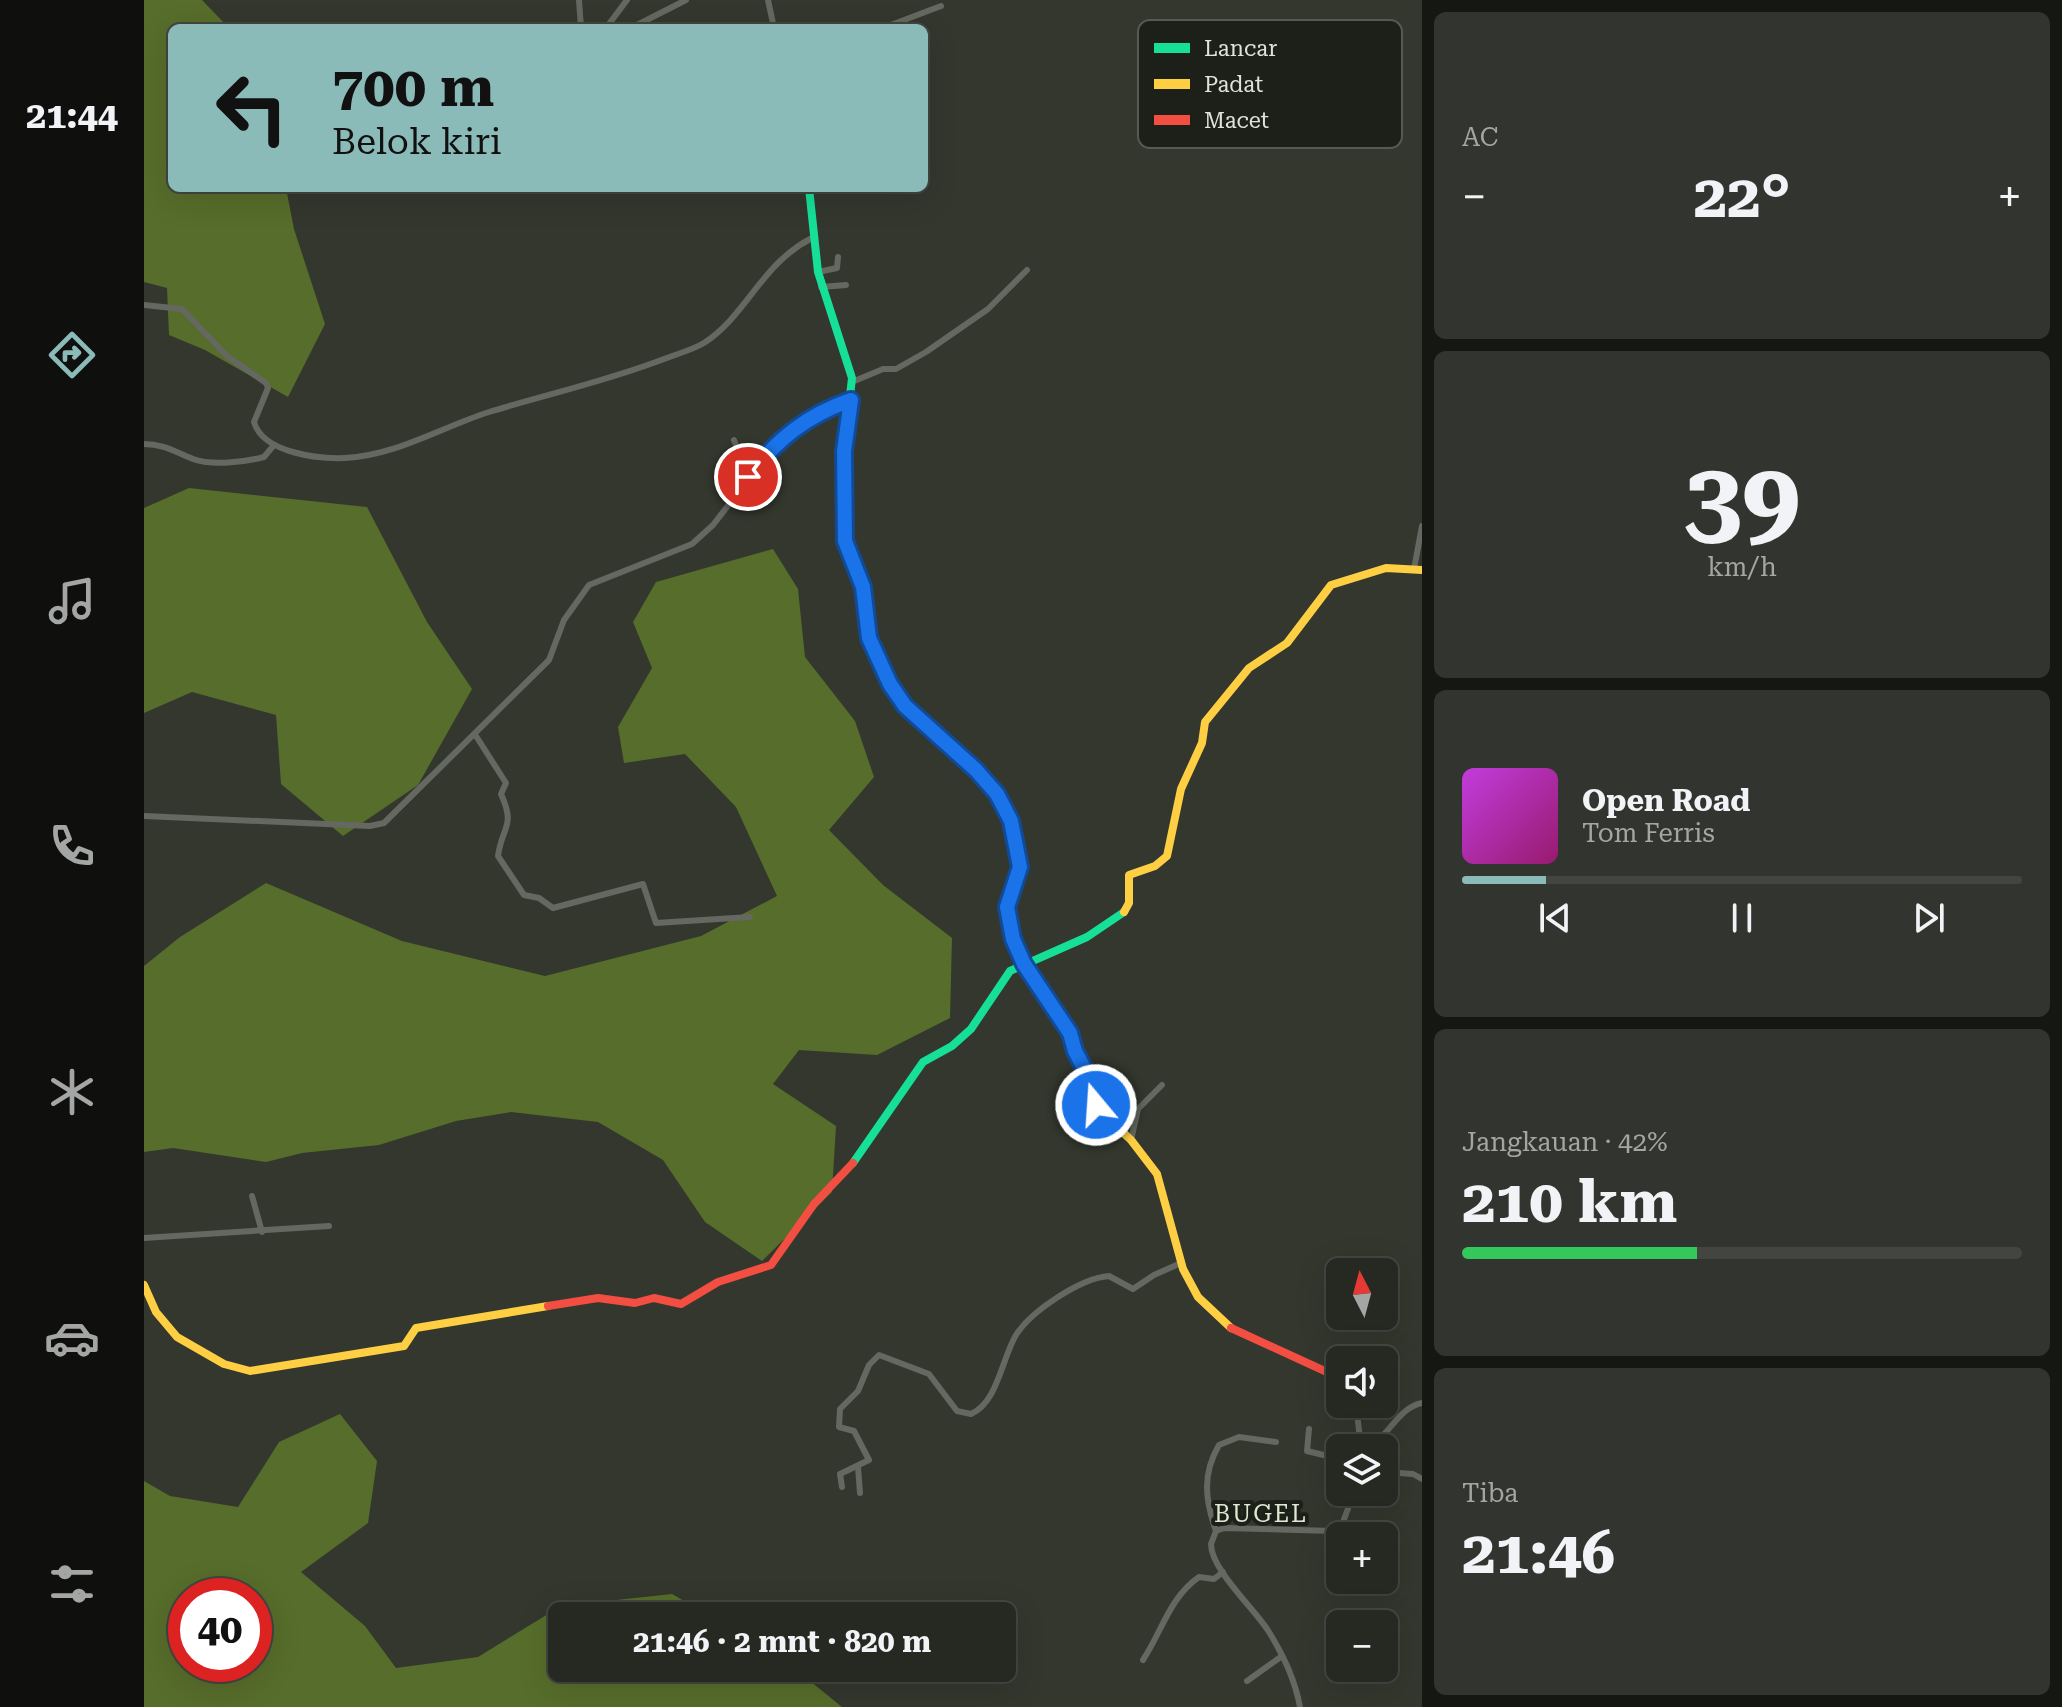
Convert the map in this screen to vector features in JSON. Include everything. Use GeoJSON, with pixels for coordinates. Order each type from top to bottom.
{"type":"FeatureCollection","features":[{"type":"Feature","properties":{"kind":"street"},"geometry":{"type":"LineString","coordinates":[[579,0],[581,24]]}},
{"type":"Feature","properties":{"kind":"street"},"geometry":{"type":"LineString","coordinates":[[609,24],[627,0]]}},
{"type":"Feature","properties":{"kind":"street"},"geometry":{"type":"LineString","coordinates":[[639,24],[686,0]]}},
{"type":"Feature","properties":{"kind":"street"},"geometry":{"type":"LineString","coordinates":[[768,0],[773,24]]}},
{"type":"Feature","properties":{"kind":"street"},"geometry":{"type":"LineString","coordinates":[[894,24],[941,6]]}},
{"type":"Feature","properties":{"kind":"street"},"geometry":{"type":"LineString","coordinates":[[809,192],[812,238],[821,287],[852,382],[844,451],[845,541],[863,587],[869,638],[890,684],[905,706],[976,770],[997,794],[1011,821],[1020,867],[1007,907],[1013,939],[1024,964],[1070,1033],[1075,1051],[1094,1087],[1100,1111],[1131,1140],[1157,1174],[1181,1263],[1198,1297],[1226,1326],[1326,1372]]}},
{"type":"Feature","properties":{"kind":"street"},"geometry":{"type":"LineString","coordinates":[[144,305],[182,309],[227,356],[266,383],[268,388],[254,422],[257,431],[274,445],[332,458],[371,455],[491,412],[643,367],[702,344],[721,329],[765,274],[812,238]]}},
{"type":"Feature","properties":{"kind":"street"},"geometry":{"type":"LineString","coordinates":[[818,272],[837,268],[838,257]]}},
{"type":"Feature","properties":{"kind":"street"},"geometry":{"type":"LineString","coordinates":[[852,382],[883,369],[896,369],[926,352],[988,309],[1027,270]]}},
{"type":"Feature","properties":{"kind":"street"},"geometry":{"type":"LineString","coordinates":[[821,287],[846,285]]}},
{"type":"Feature","properties":{"kind":"street"},"geometry":{"type":"LineString","coordinates":[[144,816],[378,825],[392,816],[476,736],[549,660],[564,620],[589,585],[692,544],[713,525],[779,440],[813,417],[851,400]]}},
{"type":"Feature","properties":{"kind":"street"},"geometry":{"type":"LineString","coordinates":[[734,440],[748,477]]}},
{"type":"Feature","properties":{"kind":"street"},"geometry":{"type":"LineString","coordinates":[[144,444],[168,446],[196,460],[223,462],[264,457],[274,445]]}},
{"type":"Feature","properties":{"kind":"street"},"geometry":{"type":"LineString","coordinates":[[144,1285],[156,1312],[177,1337],[224,1364],[250,1371],[404,1346],[416,1328],[460,1319],[598,1298],[630,1303],[654,1298],[677,1304],[688,1303],[718,1282],[762,1270],[779,1257],[814,1204],[845,1174],[923,1062],[952,1046],[971,1029],[1003,978],[1024,964],[1087,937],[1095,928],[1125,911],[1129,902],[1129,875],[1155,866],[1167,856],[1181,789],[1202,743],[1208,718],[1255,662],[1287,643],[1331,585],[1386,568],[1418,569],[1422,526]]}},
{"type":"Feature","properties":{"kind":"street"},"geometry":{"type":"LineString","coordinates":[[476,736],[506,783],[501,794],[509,810],[509,826],[498,856],[524,895],[539,898],[553,908],[643,884],[656,923],[750,917]]}},
{"type":"Feature","properties":{"kind":"street"},"geometry":{"type":"LineString","coordinates":[[1131,1140],[1138,1109],[1162,1085]]}},
{"type":"Feature","properties":{"kind":"street"},"geometry":{"type":"LineString","coordinates":[[252,1196],[262,1232]]}},
{"type":"Feature","properties":{"kind":"street"},"geometry":{"type":"LineString","coordinates":[[144,1238],[329,1226]]}},
{"type":"Feature","properties":{"kind":"street"},"geometry":{"type":"LineString","coordinates":[[842,1487],[840,1474],[868,1463],[868,1458],[854,1431],[839,1429],[840,1410],[858,1391],[869,1365],[879,1355],[885,1354],[929,1374],[957,1411],[971,1414],[987,1400],[1017,1334],[1070,1289],[1109,1276],[1133,1289],[1181,1263]]}},
{"type":"Feature","properties":{"kind":"street"},"geometry":{"type":"LineString","coordinates":[[1385,1434],[1407,1410],[1422,1403]]}},
{"type":"Feature","properties":{"kind":"street"},"geometry":{"type":"LineString","coordinates":[[1309,1429],[1307,1451],[1326,1456]]}},
{"type":"Feature","properties":{"kind":"street"},"geometry":{"type":"LineString","coordinates":[[1276,1442],[1239,1437],[1219,1445],[1209,1465],[1206,1482],[1206,1500],[1216,1531],[1210,1550],[1268,1631],[1295,1683],[1300,1707]]}},
{"type":"Feature","properties":{"kind":"street"},"geometry":{"type":"LineString","coordinates":[[858,1467],[860,1493]]}},
{"type":"Feature","properties":{"kind":"street"},"geometry":{"type":"LineString","coordinates":[[1398,1473],[1413,1474],[1422,1479]]}},
{"type":"Feature","properties":{"kind":"street"},"geometry":{"type":"LineString","coordinates":[[1216,1531],[1230,1527],[1326,1532]]}},
{"type":"Feature","properties":{"kind":"street"},"geometry":{"type":"LineString","coordinates":[[1143,1660],[1184,1587],[1199,1577],[1214,1579],[1223,1572]]}},
{"type":"Feature","properties":{"kind":"street"},"geometry":{"type":"LineString","coordinates":[[1247,1681],[1282,1656]]}},
{"type":"Feature","properties":{"kind":"green space"},"geometry":{"type":"Polygon","coordinates":[[[144,0],[202,0],[225,24],[168,24],[168,192],[287,192],[294,229],[325,324],[288,397],[205,350],[169,335],[167,288],[144,282],[144,0]]]}},
{"type":"Feature","properties":{"kind":"green space"},"geometry":{"type":"Polygon","coordinates":[[[189,488],[367,507],[427,622],[472,689],[418,785],[343,836],[281,784],[276,715],[192,692],[144,713],[144,508],[189,488]]]}},
{"type":"Feature","properties":{"kind":"green space"},"geometry":{"type":"Polygon","coordinates":[[[773,549],[798,589],[805,657],[855,721],[874,777],[829,830],[883,885],[952,938],[950,1018],[877,1055],[799,1050],[773,1084],[836,1126],[832,1192],[762,1261],[705,1222],[663,1160],[598,1122],[511,1112],[456,1121],[379,1145],[302,1153],[266,1162],[173,1148],[144,1152],[144,966],[180,937],[266,883],[402,941],[545,976],[701,936],[777,896],[736,807],[685,754],[624,763],[618,727],[652,668],[633,622],[656,582],[773,549]]]}},
{"type":"Feature","properties":{"kind":"green space"},"geometry":{"type":"Polygon","coordinates":[[[340,1414],[377,1461],[368,1523],[301,1572],[365,1626],[396,1668],[478,1657],[548,1614],[548,1682],[811,1682],[842,1707],[144,1707],[144,1481],[170,1496],[238,1507],[279,1442],[340,1414]]]}},
{"type":"Feature","properties":{"kind":"green space"},"geometry":{"type":"Polygon","coordinates":[[[672,1594],[686,1602],[598,1602],[672,1594]]]}},
{"type":"Feature","properties":{"kind":"traffic: fast"},"geometry":{"type":"LineString","coordinates":[[809,192],[818,272],[852,378],[844,451],[845,487]]}},
{"type":"Feature","properties":{"kind":"traffic: fast"},"geometry":{"type":"LineString","coordinates":[[853,1163],[923,1062],[952,1046],[971,1029],[1010,971],[1087,937],[1124,912]]}},
{"type":"Feature","properties":{"kind":"traffic: slow"},"geometry":{"type":"LineString","coordinates":[[1124,912],[1129,903],[1129,875],[1155,866],[1167,856],[1181,789],[1202,743],[1205,722],[1249,668],[1287,643],[1331,585],[1386,568],[1422,570]]}},
{"type":"Feature","properties":{"kind":"traffic: slow"},"geometry":{"type":"LineString","coordinates":[[1036,982],[1070,1033],[1094,1087],[1100,1111],[1131,1140],[1157,1174],[1183,1269],[1198,1297],[1231,1328]]}},
{"type":"Feature","properties":{"kind":"traffic: slow"},"geometry":{"type":"LineString","coordinates":[[144,1285],[156,1312],[177,1337],[224,1364],[250,1371],[404,1346],[416,1328],[548,1306]]}},
{"type":"Feature","properties":{"kind":"traffic: jam"},"geometry":{"type":"LineString","coordinates":[[845,487],[846,549],[863,587],[865,621],[878,662],[905,706],[976,770],[997,794],[1011,821],[1020,867],[1007,907],[1013,939],[1036,982]]}},
{"type":"Feature","properties":{"kind":"traffic: jam"},"geometry":{"type":"LineString","coordinates":[[548,1306],[598,1298],[635,1303],[654,1298],[681,1304],[718,1282],[771,1265],[814,1204],[853,1163]]}},
{"type":"Feature","properties":{"kind":"traffic: jam"},"geometry":{"type":"LineString","coordinates":[[1231,1328],[1326,1372]]}},
{"type":"Feature","properties":{"kind":"district","name":"BUGEL"},"geometry":{"type":"Point","coordinates":[1261,1514]}},
{"type":"Feature","properties":{"kind":"route"},"geometry":{"type":"LineString","coordinates":[[748,477],[779,440],[803,422],[851,400],[844,451],[845,541],[863,587],[863,608],[869,638],[878,662],[905,706],[918,721],[976,770],[997,794],[1011,821],[1020,867],[1020,876],[1007,907],[1013,939],[1024,964],[1070,1033],[1075,1051],[1094,1087],[1096,1105]]}}]}
